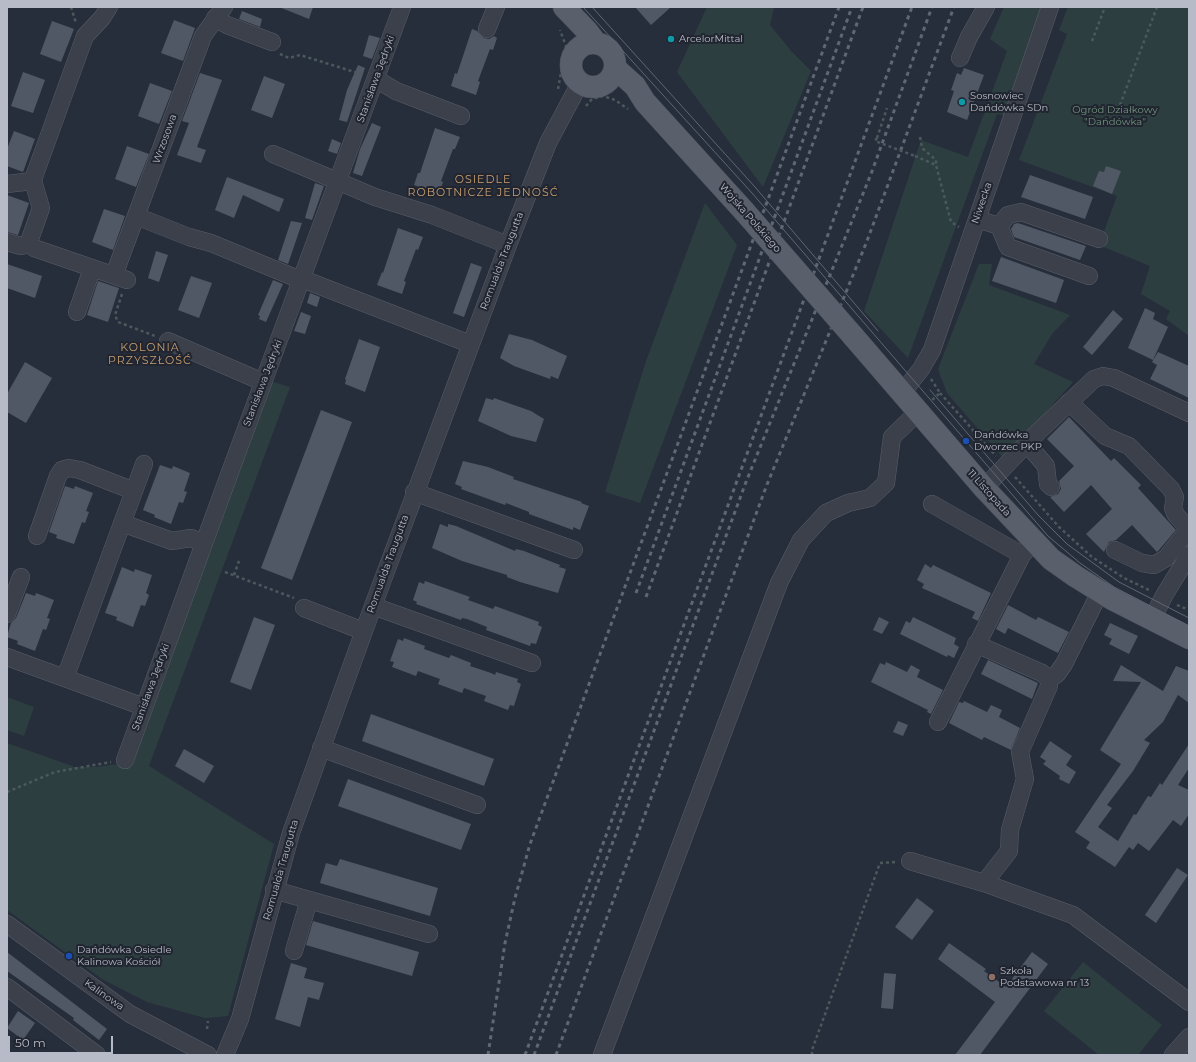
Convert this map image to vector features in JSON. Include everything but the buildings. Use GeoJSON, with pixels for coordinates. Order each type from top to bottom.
{"type":"FeatureCollection","features":[{"type":"Feature","properties":{"kind":"main road"},"geometry":{"type":"LineString","coordinates":[[563,15],[587,31],[586,47]]}},
{"type":"Feature","properties":{"kind":"main road"},"geometry":{"type":"LineString","coordinates":[[586,47],[610,50],[614,60],[609,77],[595,87],[587,87],[580,83],[572,74],[571,68],[573,56],[586,47]]}},
{"type":"Feature","properties":{"kind":"main road","name":"Wojska Polskiego"},"geometry":{"type":"LineString","coordinates":[[609,77],[634,86],[645,102],[744,211],[853,336]]}},
{"type":"Feature","properties":{"kind":"main road","name":"11 Listopada"},"geometry":{"type":"LineString","coordinates":[[853,336],[984,488],[1028,548],[1051,559],[1100,592],[1189,638]]}},
{"type":"Feature","properties":{"kind":"main road","name":"11 Listopada"},"geometry":{"type":"LineString","coordinates":[[1152,620],[1189,623]]}},
{"type":"Feature","properties":{"kind":"street"},"geometry":{"type":"LineString","coordinates":[[109,7],[102,18],[85,36],[33,181],[40,208],[30,239],[30,244],[34,248],[120,278]]}},
{"type":"Feature","properties":{"kind":"street","name":"Stanisława Jędryki"},"geometry":{"type":"LineString","coordinates":[[125,760],[402,7]]}},
{"type":"Feature","properties":{"kind":"street"},"geometry":{"type":"LineString","coordinates":[[487,29],[496,7]]}},
{"type":"Feature","properties":{"kind":"street"},"geometry":{"type":"LineString","coordinates":[[960,58],[969,37],[986,7]]}},
{"type":"Feature","properties":{"kind":"street","name":"Niwecka"},"geometry":{"type":"LineString","coordinates":[[902,393],[921,369],[932,350],[1050,7]]}},
{"type":"Feature","properties":{"kind":"street"},"geometry":{"type":"LineString","coordinates":[[219,12],[228,26],[272,42]]}},
{"type":"Feature","properties":{"kind":"street","name":"Wrzosowa"},"geometry":{"type":"LineString","coordinates":[[120,278],[136,216],[203,36],[219,12]]}},
{"type":"Feature","properties":{"kind":"street"},"geometry":{"type":"LineString","coordinates":[[376,79],[396,91],[462,116]]}},
{"type":"Feature","properties":{"kind":"street","name":"Romualda Traugutta"},"geometry":{"type":"LineString","coordinates":[[225,1055],[240,1019],[274,890],[291,833],[372,606],[470,344],[548,143],[580,83]]}},
{"type":"Feature","properties":{"kind":"street"},"geometry":{"type":"LineString","coordinates":[[273,154],[338,180],[375,197],[432,215],[508,245]]}},
{"type":"Feature","properties":{"kind":"street"},"geometry":{"type":"LineString","coordinates":[[7,184],[33,181]]}},
{"type":"Feature","properties":{"kind":"street"},"geometry":{"type":"LineString","coordinates":[[999,226],[1008,215],[1021,212],[1098,239]]}},
{"type":"Feature","properties":{"kind":"street"},"geometry":{"type":"LineString","coordinates":[[136,216],[189,237],[211,243],[470,344]]}},
{"type":"Feature","properties":{"kind":"street"},"geometry":{"type":"LineString","coordinates":[[977,219],[999,226],[1008,247],[1089,276]]}},
{"type":"Feature","properties":{"kind":"street"},"geometry":{"type":"LineString","coordinates":[[7,242],[21,246],[30,244]]}},
{"type":"Feature","properties":{"kind":"street"},"geometry":{"type":"LineString","coordinates":[[77,312],[92,269]]}},
{"type":"Feature","properties":{"kind":"street"},"geometry":{"type":"LineString","coordinates":[[168,340],[263,382]]}},
{"type":"Feature","properties":{"kind":"street"},"geometry":{"type":"LineString","coordinates":[[984,488],[1094,379],[1103,376],[1114,378],[1189,413]]}},
{"type":"Feature","properties":{"kind":"street"},"geometry":{"type":"LineString","coordinates":[[1070,402],[1105,436],[1129,446],[1171,489],[1175,497],[1173,508],[1176,515],[1189,529],[1166,558],[1154,565],[1142,562],[1115,550]]}},
{"type":"Feature","properties":{"kind":"street"},"geometry":{"type":"LineString","coordinates":[[602,1055],[778,583],[801,540],[826,513],[848,502],[870,498],[886,483],[892,437],[918,412]]}},
{"type":"Feature","properties":{"kind":"street"},"geometry":{"type":"LineString","coordinates":[[1027,444],[1046,466],[1048,484],[1051,487]]}},
{"type":"Feature","properties":{"kind":"street"},"geometry":{"type":"LineString","coordinates":[[64,678],[144,464]]}},
{"type":"Feature","properties":{"kind":"street"},"geometry":{"type":"LineString","coordinates":[[37,536],[58,476],[62,470],[69,468],[80,470],[134,491]]}},
{"type":"Feature","properties":{"kind":"street"},"geometry":{"type":"LineString","coordinates":[[414,492],[574,550]]}},
{"type":"Feature","properties":{"kind":"street"},"geometry":{"type":"LineString","coordinates":[[932,504],[1028,548],[976,644],[938,722]]}},
{"type":"Feature","properties":{"kind":"street"},"geometry":{"type":"LineString","coordinates":[[122,523],[172,541],[191,538],[204,543]]}},
{"type":"Feature","properties":{"kind":"street"},"geometry":{"type":"LineString","coordinates":[[1152,620],[1163,597],[1189,556]]}},
{"type":"Feature","properties":{"kind":"street"},"geometry":{"type":"LineString","coordinates":[[7,614],[21,577]]}},
{"type":"Feature","properties":{"kind":"street"},"geometry":{"type":"LineString","coordinates":[[1049,679],[1057,674],[1064,664],[1100,592]]}},
{"type":"Feature","properties":{"kind":"street"},"geometry":{"type":"LineString","coordinates":[[372,606],[532,663]]}},
{"type":"Feature","properties":{"kind":"street"},"geometry":{"type":"LineString","coordinates":[[304,608],[363,631]]}},
{"type":"Feature","properties":{"kind":"street"},"geometry":{"type":"LineString","coordinates":[[976,644],[1042,674],[1049,679]]}},
{"type":"Feature","properties":{"kind":"street"},"geometry":{"type":"LineString","coordinates":[[7,657],[144,708]]}},
{"type":"Feature","properties":{"kind":"street"},"geometry":{"type":"LineString","coordinates":[[984,883],[1009,851],[1010,830],[1025,778],[1020,752],[1049,686],[1049,679]]}},
{"type":"Feature","properties":{"kind":"street"},"geometry":{"type":"LineString","coordinates":[[321,748],[477,805]]}},
{"type":"Feature","properties":{"kind":"street"},"geometry":{"type":"LineString","coordinates":[[910,860],[984,883],[1073,915],[1189,1002]]}},
{"type":"Feature","properties":{"kind":"street"},"geometry":{"type":"LineString","coordinates":[[274,890],[429,934]]}},
{"type":"Feature","properties":{"kind":"street"},"geometry":{"type":"LineString","coordinates":[[294,951],[309,900]]}},
{"type":"Feature","properties":{"kind":"street","name":"Kalinowa"},"geometry":{"type":"LineString","coordinates":[[7,924],[130,1014],[208,1055]]}},
{"type":"Feature","properties":{"kind":"street"},"geometry":{"type":"LineString","coordinates":[[7,987],[97,1055]]}},
{"type":"Feature","properties":{"kind":"street"},"geometry":{"type":"LineString","coordinates":[[1173,1055],[1189,1037]]}},
{"type":"Feature","properties":{"kind":"path"},"geometry":{"type":"LineString","coordinates":[[1092,41],[1105,7]]}},
{"type":"Feature","properties":{"kind":"path"},"geometry":{"type":"LineString","coordinates":[[1120,105],[1157,7]]}},
{"type":"Feature","properties":{"kind":"path"},"geometry":{"type":"LineString","coordinates":[[556,95],[560,85],[566,46],[563,15]]}},
{"type":"Feature","properties":{"kind":"path"},"geometry":{"type":"LineString","coordinates":[[272,42],[275,52],[289,58],[300,55],[376,79]]}},
{"type":"Feature","properties":{"kind":"path"},"geometry":{"type":"LineString","coordinates":[[887,108],[875,141],[936,165]]}},
{"type":"Feature","properties":{"kind":"path"},"geometry":{"type":"LineString","coordinates":[[920,137],[922,148],[936,160],[951,222],[959,227]]}},
{"type":"Feature","properties":{"kind":"path"},"geometry":{"type":"LineString","coordinates":[[120,278],[115,315],[118,322],[168,340]]}},
{"type":"Feature","properties":{"kind":"path"},"geometry":{"type":"LineString","coordinates":[[940,392],[1059,527],[1092,557],[1124,578],[1189,610]]}},
{"type":"Feature","properties":{"kind":"path"},"geometry":{"type":"LineString","coordinates":[[234,575],[239,561]]}},
{"type":"Feature","properties":{"kind":"path"},"geometry":{"type":"LineString","coordinates":[[225,572],[294,598],[304,608]]}},
{"type":"Feature","properties":{"kind":"path"},"geometry":{"type":"LineString","coordinates":[[7,792],[55,772],[125,760]]}},
{"type":"Feature","properties":{"kind":"path"},"geometry":{"type":"LineString","coordinates":[[812,1055],[812,1050],[880,863],[910,860]]}},
{"type":"Feature","properties":{"kind":"path"},"geometry":{"type":"LineString","coordinates":[[207,1029],[208,1021]]}},
{"type":"Feature","properties":{"kind":"green space"},"geometry":{"type":"Polygon","coordinates":[[[707,7],[774,7],[770,25],[792,52],[811,71],[763,187],[677,72],[707,7]]]}},
{"type":"Feature","properties":{"kind":"green space"},"geometry":{"type":"Polygon","coordinates":[[[1004,7],[1043,7],[1004,115],[997,114],[908,358],[864,311],[921,140],[968,157],[1007,51],[990,39],[1004,7]]]}},
{"type":"Feature","properties":{"kind":"green space","name":"Ogród Działkowy \"Dańdówka\""},"geometry":{"type":"Polygon","coordinates":[[[1068,7],[1189,7],[1189,336],[1166,319],[1170,311],[1141,294],[1150,266],[1099,245],[1117,196],[1019,160],[1067,34],[1059,30],[1068,7]]]}},
{"type":"Feature","properties":{"kind":"green space"},"geometry":{"type":"Polygon","coordinates":[[[705,203],[737,245],[640,503],[605,492],[646,361],[705,203]]]}},
{"type":"Feature","properties":{"kind":"green space"},"geometry":{"type":"Polygon","coordinates":[[[979,264],[992,264],[989,285],[1070,315],[1052,334],[1034,364],[1073,382],[1004,459],[947,393],[938,369],[979,264]]]}},
{"type":"Feature","properties":{"kind":"green space"},"geometry":{"type":"Polygon","coordinates":[[[270,381],[290,387],[149,766],[274,844],[228,1016],[205,1018],[147,1002],[102,979],[7,910],[7,743],[75,767],[97,767],[131,762],[270,381]]]}},
{"type":"Feature","properties":{"kind":"green space"},"geometry":{"type":"Polygon","coordinates":[[[7,697],[34,707],[24,736],[7,730],[7,697]]]}},
{"type":"Feature","properties":{"kind":"green space"},"geometry":{"type":"Polygon","coordinates":[[[1083,962],[1162,1025],[1138,1055],[1099,1055],[1044,1011],[1083,962]]]}},
{"type":"Feature","properties":{"kind":"tram line"},"geometry":{"type":"LineString","coordinates":[[583,7],[752,193],[1048,536],[1080,563],[1114,587],[1189,626]]}},
{"type":"Feature","properties":{"kind":"tram line"},"geometry":{"type":"LineString","coordinates":[[592,7],[755,187],[878,331]]}},
{"type":"Feature","properties":{"kind":"tram line"},"geometry":{"type":"LineString","coordinates":[[930,390],[1038,515],[1067,544],[1119,582],[1189,618]]}},
{"type":"Feature","properties":{"kind":"railway"},"geometry":{"type":"LineString","coordinates":[[488,1055],[505,943],[515,898],[530,844],[839,7]]}},
{"type":"Feature","properties":{"kind":"railway"},"geometry":{"type":"LineString","coordinates":[[636,593],[852,7]]}},
{"type":"Feature","properties":{"kind":"railway"},"geometry":{"type":"LineString","coordinates":[[646,597],[863,7]]}},
{"type":"Feature","properties":{"kind":"railway"},"geometry":{"type":"LineString","coordinates":[[525,1055],[912,7]]}},
{"type":"Feature","properties":{"kind":"railway"},"geometry":{"type":"LineString","coordinates":[[534,1055],[746,482],[871,174],[932,7]]}},
{"type":"Feature","properties":{"kind":"railway"},"geometry":{"type":"LineString","coordinates":[[556,1055],[766,487],[867,241],[954,7]]}},
{"type":"Feature","properties":{"kind":"place","name":"ArcelorMittal"},"geometry":{"type":"Point","coordinates":[671,39]}},
{"type":"Feature","properties":{"kind":"place","name":"Sosnowiec Dańdówka SDn"},"geometry":{"type":"Point","coordinates":[962,102]}},
{"type":"Feature","properties":{"kind":"place","name":"Dańdówka Dworzec PKP"},"geometry":{"type":"Point","coordinates":[966,441]}},
{"type":"Feature","properties":{"kind":"place","name":"Dańdówka Osiedle Kalinowa Kościół"},"geometry":{"type":"Point","coordinates":[69,956]}},
{"type":"Feature","properties":{"kind":"place","name":"Szkoła Podstawowa nr 13"},"geometry":{"type":"Point","coordinates":[992,977]}},
{"type":"Feature","properties":{"kind":"district","name":"OSIEDLE ROBOTNICZE JEDNOŚĆ"},"geometry":{"type":"Point","coordinates":[483,186]}},
{"type":"Feature","properties":{"kind":"district","name":"KOLONIA PRZYSZŁOŚĆ"},"geometry":{"type":"Point","coordinates":[150,354]}}]}
